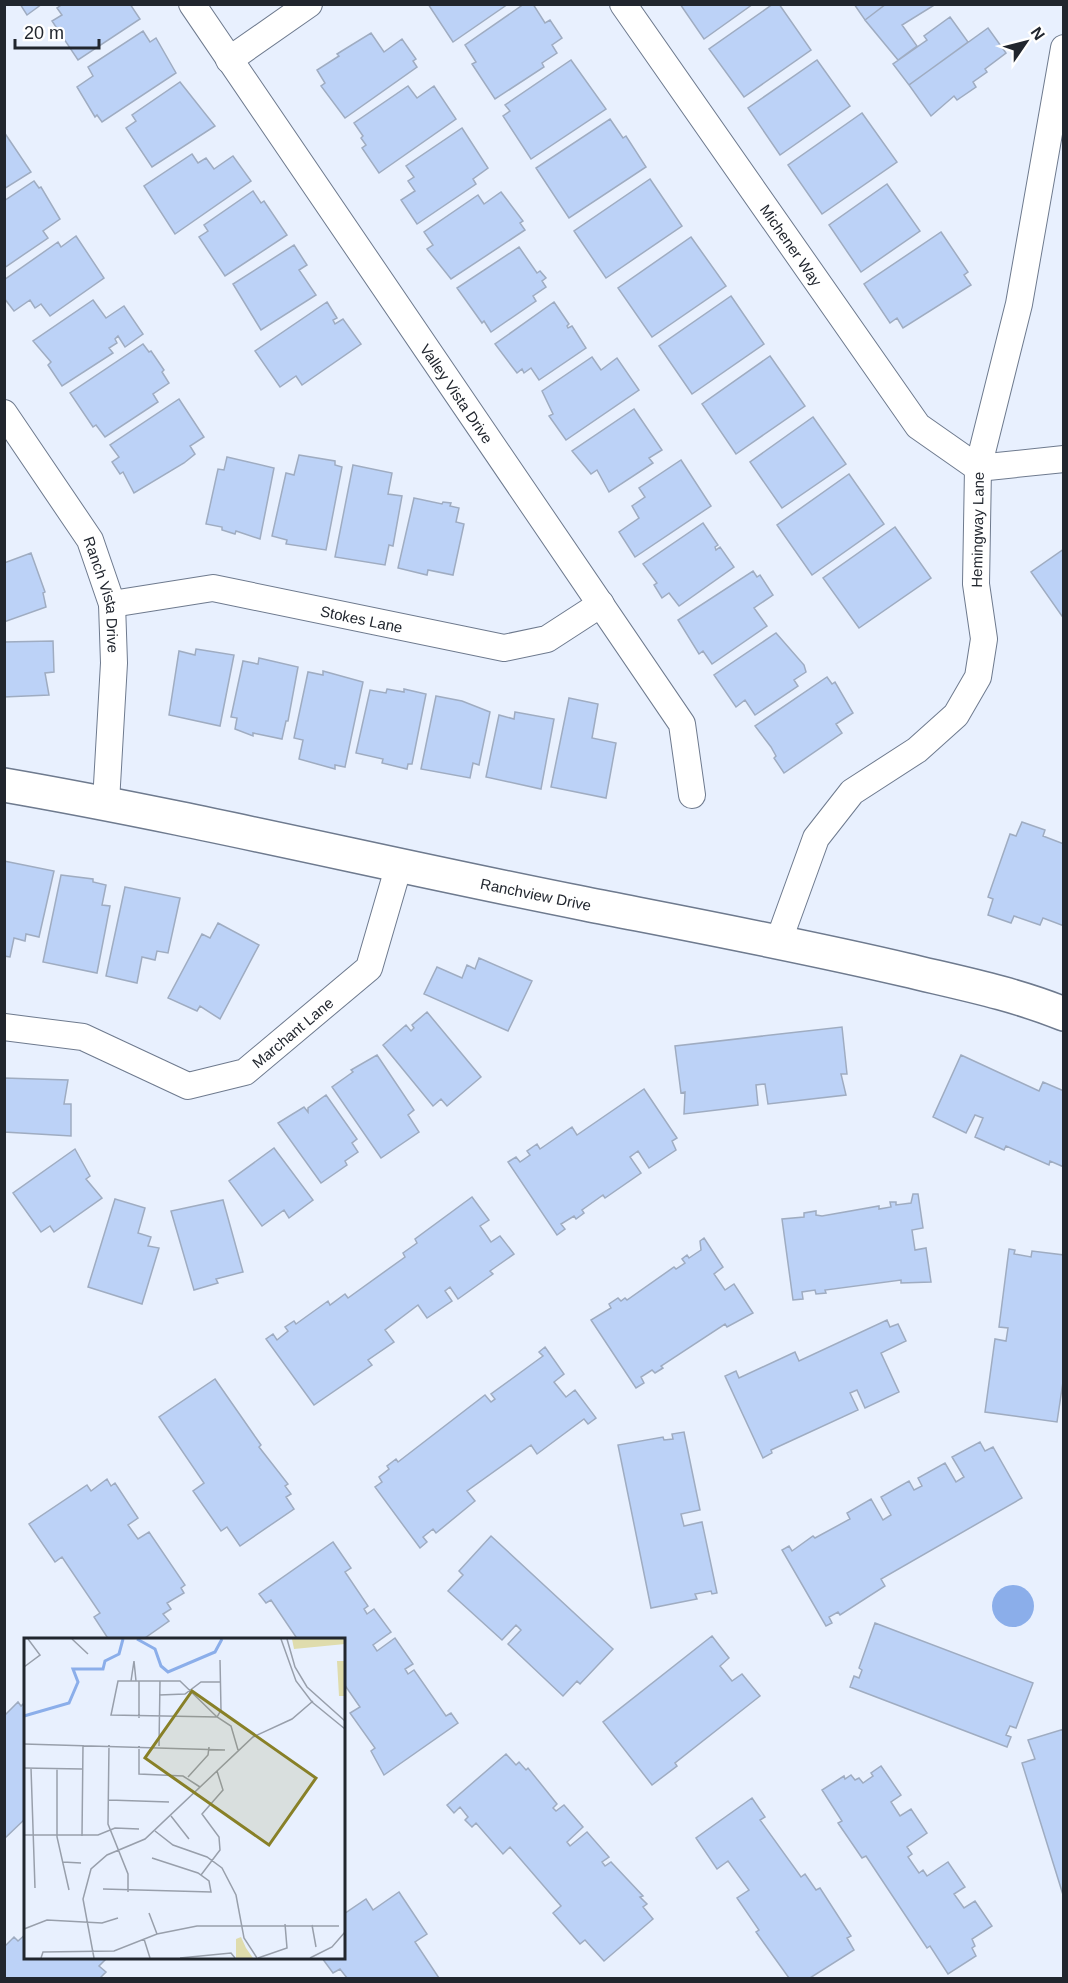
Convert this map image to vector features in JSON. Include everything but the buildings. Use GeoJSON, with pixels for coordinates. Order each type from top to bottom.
{"type":"FeatureCollection","features":[{"type":"Feature","properties":{"kind":"street","name":"Valley Vista Drive"},"geometry":{"type":"LineString","coordinates":[[192,4],[682,724],[692,795]]}},
{"type":"Feature","properties":{"kind":"street"},"geometry":{"type":"LineString","coordinates":[[229,60],[309,4]]}},
{"type":"Feature","properties":{"kind":"street","name":"Michener Way"},"geometry":{"type":"LineString","coordinates":[[623,4],[918,426],[978,468]]}},
{"type":"Feature","properties":{"kind":"street","name":"Hemingway Lane"},"geometry":{"type":"LineString","coordinates":[[779,940],[816,838],[852,792],[917,750],[956,715],[978,677],[984,639],[976,584],[978,468],[1019,304],[1064,48]]}},
{"type":"Feature","properties":{"kind":"street","name":"Ranch Vista Drive"},"geometry":{"type":"LineString","coordinates":[[4,413],[90,540],[112,604],[114,663],[106,802]]}},
{"type":"Feature","properties":{"kind":"street"},"geometry":{"type":"LineString","coordinates":[[978,468],[1064,459]]}},
{"type":"Feature","properties":{"kind":"street","name":"Stokes Lane"},"geometry":{"type":"LineString","coordinates":[[112,604],[213,588],[504,648],[548,639],[601,604]]}},
{"type":"Feature","properties":{"kind":"street","name":"Ranchview Drive"},"geometry":{"type":"LineString","coordinates":[[4,785],[106,802],[399,865],[779,940],[956,980],[1032,1001],[1064,1014]]}},
{"type":"Feature","properties":{"kind":"street","name":"Marchant Lane"},"geometry":{"type":"LineString","coordinates":[[4,1027],[83,1038],[188,1086],[245,1072],[369,968],[399,865]]}},
{"type":"Feature","properties":{"kind":"water"},"geometry":{"type":"Polygon","coordinates":[[[1013,1585],[1021,1586],[1028,1591],[1033,1598],[1033,1614],[1028,1621],[1021,1626],[1013,1627],[1005,1626],[998,1621],[993,1614],[992,1606],[993,1598],[998,1591],[1005,1586],[1013,1585]]]}}]}
